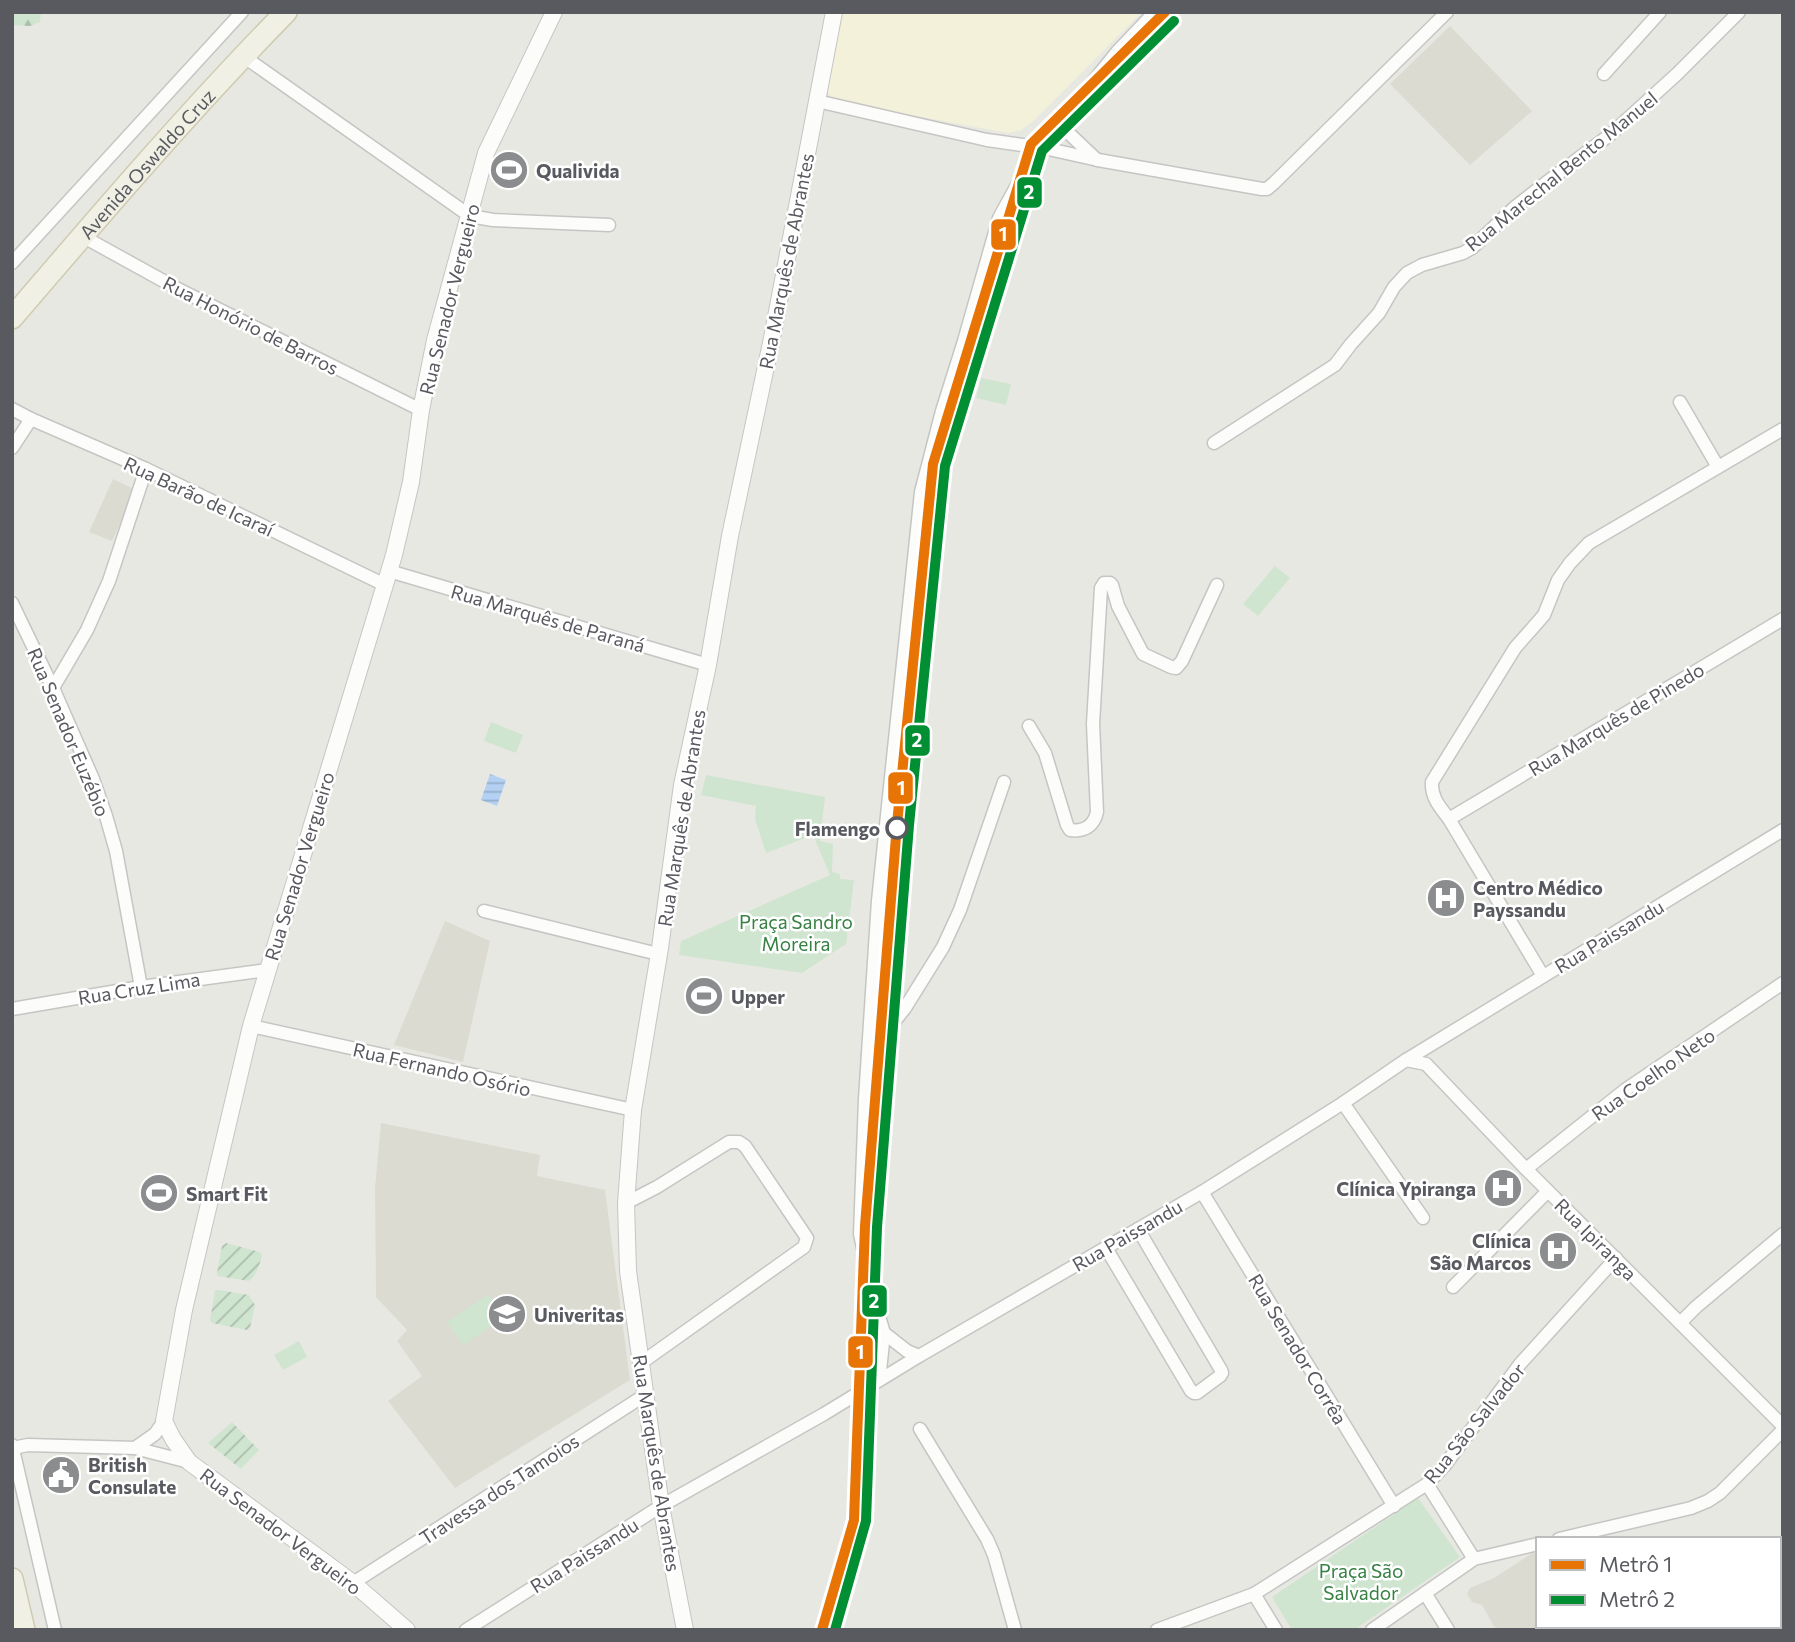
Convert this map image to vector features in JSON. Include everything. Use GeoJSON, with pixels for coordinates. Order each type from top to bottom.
{"type":"FeatureCollection","features":[{"type":"Feature","properties":{"kind":"main road","name":"Avenida Oswaldo Cruz"},"geometry":{"type":"LineString","coordinates":[[12,317],[243,56],[286,12]]}},
{"type":"Feature","properties":{"kind":"main road"},"geometry":{"type":"LineString","coordinates":[[12,1578],[24,1630]]}},
{"type":"Feature","properties":{"kind":"street","name":"Avenida Oswaldo Cruz"},"geometry":{"type":"LineString","coordinates":[[12,263],[242,12]]}},
{"type":"Feature","properties":{"kind":"street","name":"Rua Senador Vergueiro"},"geometry":{"type":"LineString","coordinates":[[407,1630],[353,1583],[189,1462],[164,1421],[181,1322],[251,1026],[394,555],[411,482],[421,410],[435,340],[486,153],[554,12]]}},
{"type":"Feature","properties":{"kind":"street","name":"Rua Marquês de Abrantes"},"geometry":{"type":"LineString","coordinates":[[685,1630],[661,1507],[628,1271],[626,1203],[634,1110],[659,954],[680,795],[708,665],[730,536],[772,338],[834,12]]}},
{"type":"Feature","properties":{"kind":"street"},"geometry":{"type":"LineString","coordinates":[[879,1380],[884,1333],[860,1234],[868,1056],[878,901],[921,492],[999,218],[1021,178],[1059,124],[1117,52],[1155,12]]}},
{"type":"Feature","properties":{"kind":"street"},"geometry":{"type":"LineString","coordinates":[[817,101],[986,140],[1044,148],[1266,189],[1447,12]]}},
{"type":"Feature","properties":{"kind":"street"},"geometry":{"type":"LineString","coordinates":[[1604,74],[1660,12]]}},
{"type":"Feature","properties":{"kind":"street","name":"Rua Marechal Bento Manuel"},"geometry":{"type":"LineString","coordinates":[[1214,443],[1335,365],[1379,313],[1394,287],[1407,273],[1472,248],[1514,208],[1611,135],[1739,12]]}},
{"type":"Feature","properties":{"kind":"street"},"geometry":{"type":"LineString","coordinates":[[243,56],[470,216],[609,225]]}},
{"type":"Feature","properties":{"kind":"street"},"geometry":{"type":"LineString","coordinates":[[1059,124],[1098,160]]}},
{"type":"Feature","properties":{"kind":"street","name":"Rua Honório de Barros"},"geometry":{"type":"LineString","coordinates":[[82,236],[178,289],[421,410]]}},
{"type":"Feature","properties":{"kind":"street"},"geometry":{"type":"LineString","coordinates":[[1680,402],[1718,467]]}},
{"type":"Feature","properties":{"kind":"street","name":"Rua Barão de Icaraí"},"geometry":{"type":"LineString","coordinates":[[12,409],[387,578]]}},
{"type":"Feature","properties":{"kind":"street"},"geometry":{"type":"LineString","coordinates":[[12,448],[31,419]]}},
{"type":"Feature","properties":{"kind":"street"},"geometry":{"type":"LineString","coordinates":[[1543,976],[1435,800],[1431,792],[1432,782],[1515,648],[1544,615],[1559,580],[1578,552],[1783,429]]}},
{"type":"Feature","properties":{"kind":"street"},"geometry":{"type":"LineString","coordinates":[[53,688],[87,630],[108,581],[146,469]]}},
{"type":"Feature","properties":{"kind":"street","name":"Rua Marquês de Paraná"},"geometry":{"type":"LineString","coordinates":[[387,578],[708,665]]}},
{"type":"Feature","properties":{"kind":"street"},"geometry":{"type":"LineString","coordinates":[[1029,726],[1045,753],[1070,830],[1076,831],[1090,825],[1095,821],[1097,812],[1093,724],[1101,588],[1104,583],[1112,585],[1118,606],[1143,654],[1176,667],[1182,661],[1217,585]]}},
{"type":"Feature","properties":{"kind":"street","name":"Rua Senador Euzébio"},"geometry":{"type":"LineString","coordinates":[[12,603],[53,688],[93,779],[106,816],[116,851],[141,987]]}},
{"type":"Feature","properties":{"kind":"street","name":"Rua Marquês de Pinedo"},"geometry":{"type":"LineString","coordinates":[[1449,819],[1783,619]]}},
{"type":"Feature","properties":{"kind":"street"},"geometry":{"type":"LineString","coordinates":[[868,1056],[905,1008],[943,947],[960,911],[1004,782]]}},
{"type":"Feature","properties":{"kind":"street","name":"Rua Paissandu"},"geometry":{"type":"LineString","coordinates":[[466,1630],[661,1507],[1202,1192],[1406,1060],[1783,830]]}},
{"type":"Feature","properties":{"kind":"street"},"geometry":{"type":"LineString","coordinates":[[484,911],[659,954]]}},
{"type":"Feature","properties":{"kind":"street","name":"Rua Cruz Lima"},"geometry":{"type":"LineString","coordinates":[[12,1009],[141,987],[267,970]]}},
{"type":"Feature","properties":{"kind":"street","name":"Rua Coelho Neto"},"geometry":{"type":"LineString","coordinates":[[1526,1169],[1625,1090],[1783,983]]}},
{"type":"Feature","properties":{"kind":"street","name":"Rua Fernando Osório"},"geometry":{"type":"LineString","coordinates":[[251,1026],[634,1110]]}},
{"type":"Feature","properties":{"kind":"street"},"geometry":{"type":"LineString","coordinates":[[1406,1060],[1426,1064],[1429,1046]]}},
{"type":"Feature","properties":{"kind":"street","name":"Rua Ipiranga"},"geometry":{"type":"LineString","coordinates":[[1426,1064],[1526,1169],[1783,1428]]}},
{"type":"Feature","properties":{"kind":"street"},"geometry":{"type":"LineString","coordinates":[[1343,1103],[1423,1218]]}},
{"type":"Feature","properties":{"kind":"street"},"geometry":{"type":"LineString","coordinates":[[626,1203],[729,1142],[739,1142],[745,1146],[807,1237],[804,1247],[640,1363]]}},
{"type":"Feature","properties":{"kind":"street"},"geometry":{"type":"LineString","coordinates":[[1453,1287],[1548,1191]]}},
{"type":"Feature","properties":{"kind":"street","name":"Rua Senador Corrêa"},"geometry":{"type":"LineString","coordinates":[[1202,1192],[1394,1506]]}},
{"type":"Feature","properties":{"kind":"street"},"geometry":{"type":"LineString","coordinates":[[1106,1248],[1191,1391],[1197,1392],[1220,1376],[1221,1370],[1138,1229]]}},
{"type":"Feature","properties":{"kind":"street"},"geometry":{"type":"LineString","coordinates":[[1680,1323],[1783,1234]]}},
{"type":"Feature","properties":{"kind":"street","name":"Rua São Salvador"},"geometry":{"type":"LineString","coordinates":[[1157,1630],[1254,1594],[1427,1484],[1445,1465],[1520,1364],[1616,1258]]}},
{"type":"Feature","properties":{"kind":"street"},"geometry":{"type":"LineString","coordinates":[[884,1333],[906,1351],[919,1356]]}},
{"type":"Feature","properties":{"kind":"street","name":"Travessa dos Tamoios"},"geometry":{"type":"LineString","coordinates":[[353,1583],[645,1395]]}},
{"type":"Feature","properties":{"kind":"street"},"geometry":{"type":"LineString","coordinates":[[135,1448],[155,1434],[164,1421]]}},
{"type":"Feature","properties":{"kind":"street"},"geometry":{"type":"LineString","coordinates":[[1567,1537],[1708,1501],[1720,1493],[1783,1428]]}},
{"type":"Feature","properties":{"kind":"street"},"geometry":{"type":"LineString","coordinates":[[920,1429],[994,1555],[1015,1630]]}},
{"type":"Feature","properties":{"kind":"street"},"geometry":{"type":"LineString","coordinates":[[54,1630],[13,1446],[135,1448],[189,1462]]}},
{"type":"Feature","properties":{"kind":"street"},"geometry":{"type":"LineString","coordinates":[[1427,1484],[1474,1559]]}},
{"type":"Feature","properties":{"kind":"street"},"geometry":{"type":"LineString","coordinates":[[1372,1630],[1474,1559],[1536,1544]]}},
{"type":"Feature","properties":{"kind":"street"},"geometry":{"type":"LineString","coordinates":[[1425,1593],[1448,1630]]}},
{"type":"Feature","properties":{"kind":"street"},"geometry":{"type":"LineString","coordinates":[[1254,1594],[1276,1630]]}},
{"type":"Feature","properties":{"kind":"shaded area"},"geometry":{"type":"Polygon","coordinates":[[[842,12],[1142,12],[1032,122],[1021,130],[1008,133],[835,101],[826,88],[842,12]]]}},
{"type":"Feature","properties":{"kind":"shaded area"},"geometry":{"type":"Polygon","coordinates":[[[1450,26],[1532,111],[1470,165],[1390,84],[1450,26]]]}},
{"type":"Feature","properties":{"kind":"shaded area"},"geometry":{"type":"Polygon","coordinates":[[[113,479],[136,490],[112,541],[89,532],[113,479]]]}},
{"type":"Feature","properties":{"kind":"shaded area"},"geometry":{"type":"Polygon","coordinates":[[[445,921],[490,941],[463,1062],[394,1045],[445,921]]]}},
{"type":"Feature","properties":{"kind":"shaded area","name":"Univeritas"},"geometry":{"type":"Polygon","coordinates":[[[381,1123],[540,1155],[537,1176],[605,1190],[630,1380],[455,1488],[388,1401],[422,1376],[397,1341],[407,1330],[376,1297],[375,1188],[381,1123]]]}},
{"type":"Feature","properties":{"kind":"shaded area","name":"Clínica São Marcos"},"geometry":{"type":"Polygon","coordinates":[[[1563,1232],[1578,1247],[1553,1270],[1539,1254],[1563,1232]]]}},
{"type":"Feature","properties":{"kind":"shaded area"},"geometry":{"type":"Polygon","coordinates":[[[1534,1552],[1536,1628],[1594,1630],[1496,1630],[1482,1605],[1472,1602],[1467,1594],[1470,1588],[1494,1578],[1534,1552]]]}},
{"type":"Feature","properties":{"kind":"green space"},"geometry":{"type":"Polygon","coordinates":[[[12,12],[41,12],[40,22],[30,26],[12,25],[12,12]]]}},
{"type":"Feature","properties":{"kind":"green space"},"geometry":{"type":"Polygon","coordinates":[[[981,378],[1011,384],[1006,405],[976,398],[981,378]]]}},
{"type":"Feature","properties":{"kind":"green space"},"geometry":{"type":"Polygon","coordinates":[[[1275,566],[1290,578],[1258,616],[1243,604],[1275,566]]]}},
{"type":"Feature","properties":{"kind":"green space"},"geometry":{"type":"Polygon","coordinates":[[[491,722],[523,735],[516,753],[484,741],[491,722]]]}},
{"type":"Feature","properties":{"kind":"green space","name":"Praça Sandro Moreira"},"geometry":{"type":"Polygon","coordinates":[[[706,775],[825,797],[820,841],[833,844],[832,872],[840,874],[840,879],[854,880],[846,944],[802,973],[679,955],[681,941],[830,875],[813,835],[766,853],[755,819],[756,806],[701,795],[706,775]]]}},
{"type":"Feature","properties":{"kind":"green space"},"geometry":{"type":"Polygon","coordinates":[[[226,1243],[260,1252],[262,1255],[256,1273],[249,1281],[218,1276],[222,1246],[226,1243]]]}},
{"type":"Feature","properties":{"kind":"green space"},"geometry":{"type":"Polygon","coordinates":[[[215,1291],[249,1295],[255,1305],[250,1328],[247,1330],[212,1323],[210,1320],[215,1291]]]}},
{"type":"Feature","properties":{"kind":"green space"},"geometry":{"type":"Polygon","coordinates":[[[488,1295],[504,1318],[463,1345],[447,1322],[488,1295]]]}},
{"type":"Feature","properties":{"kind":"green space"},"geometry":{"type":"Polygon","coordinates":[[[299,1341],[307,1357],[283,1370],[274,1355],[299,1341]]]}},
{"type":"Feature","properties":{"kind":"green space"},"geometry":{"type":"Polygon","coordinates":[[[232,1422],[259,1450],[241,1469],[208,1443],[232,1422]]]}},
{"type":"Feature","properties":{"kind":"green space","name":"Praça São Salvador"},"geometry":{"type":"Polygon","coordinates":[[[1418,1498],[1460,1557],[1354,1630],[1292,1630],[1272,1597],[1418,1498]]]}},
{"type":"Feature","properties":{"kind":"water"},"geometry":{"type":"Polygon","coordinates":[[[490,774],[506,780],[497,806],[481,800],[490,774]]]}},
{"type":"Feature","properties":{"kind":"metro line","name":"1"},"geometry":{"type":"LineString","coordinates":[[822,1630],[854,1520],[865,1226],[897,824],[933,464],[1031,144],[1165,12]]}},
{"type":"Feature","properties":{"kind":"metro line","name":"2"},"geometry":{"type":"LineString","coordinates":[[835,1630],[866,1521],[877,1227],[909,825],[945,466],[1042,151],[1174,21]]}},
{"type":"Feature","properties":{"kind":"place","name":"Qualivida"},"geometry":{"type":"Point","coordinates":[509,170]}},
{"type":"Feature","properties":{"kind":"place","name":"Flamengo"},"geometry":{"type":"Point","coordinates":[897,828]}},
{"type":"Feature","properties":{"kind":"place","name":"Centro Médico Payssandu"},"geometry":{"type":"Point","coordinates":[1446,898]}},
{"type":"Feature","properties":{"kind":"place","name":"Upper"},"geometry":{"type":"Point","coordinates":[704,996]}},
{"type":"Feature","properties":{"kind":"place","name":"Clínica Ypiranga"},"geometry":{"type":"Point","coordinates":[1503,1188]}},
{"type":"Feature","properties":{"kind":"place","name":"Smart Fit"},"geometry":{"type":"Point","coordinates":[159,1193]}},
{"type":"Feature","properties":{"kind":"place","name":"Clínica São Marcos"},"geometry":{"type":"Point","coordinates":[1558,1251]}},
{"type":"Feature","properties":{"kind":"place","name":"Univeritas"},"geometry":{"type":"Point","coordinates":[507,1314]}},
{"type":"Feature","properties":{"kind":"place","name":"British Consulate"},"geometry":{"type":"Point","coordinates":[61,1475]}}]}
